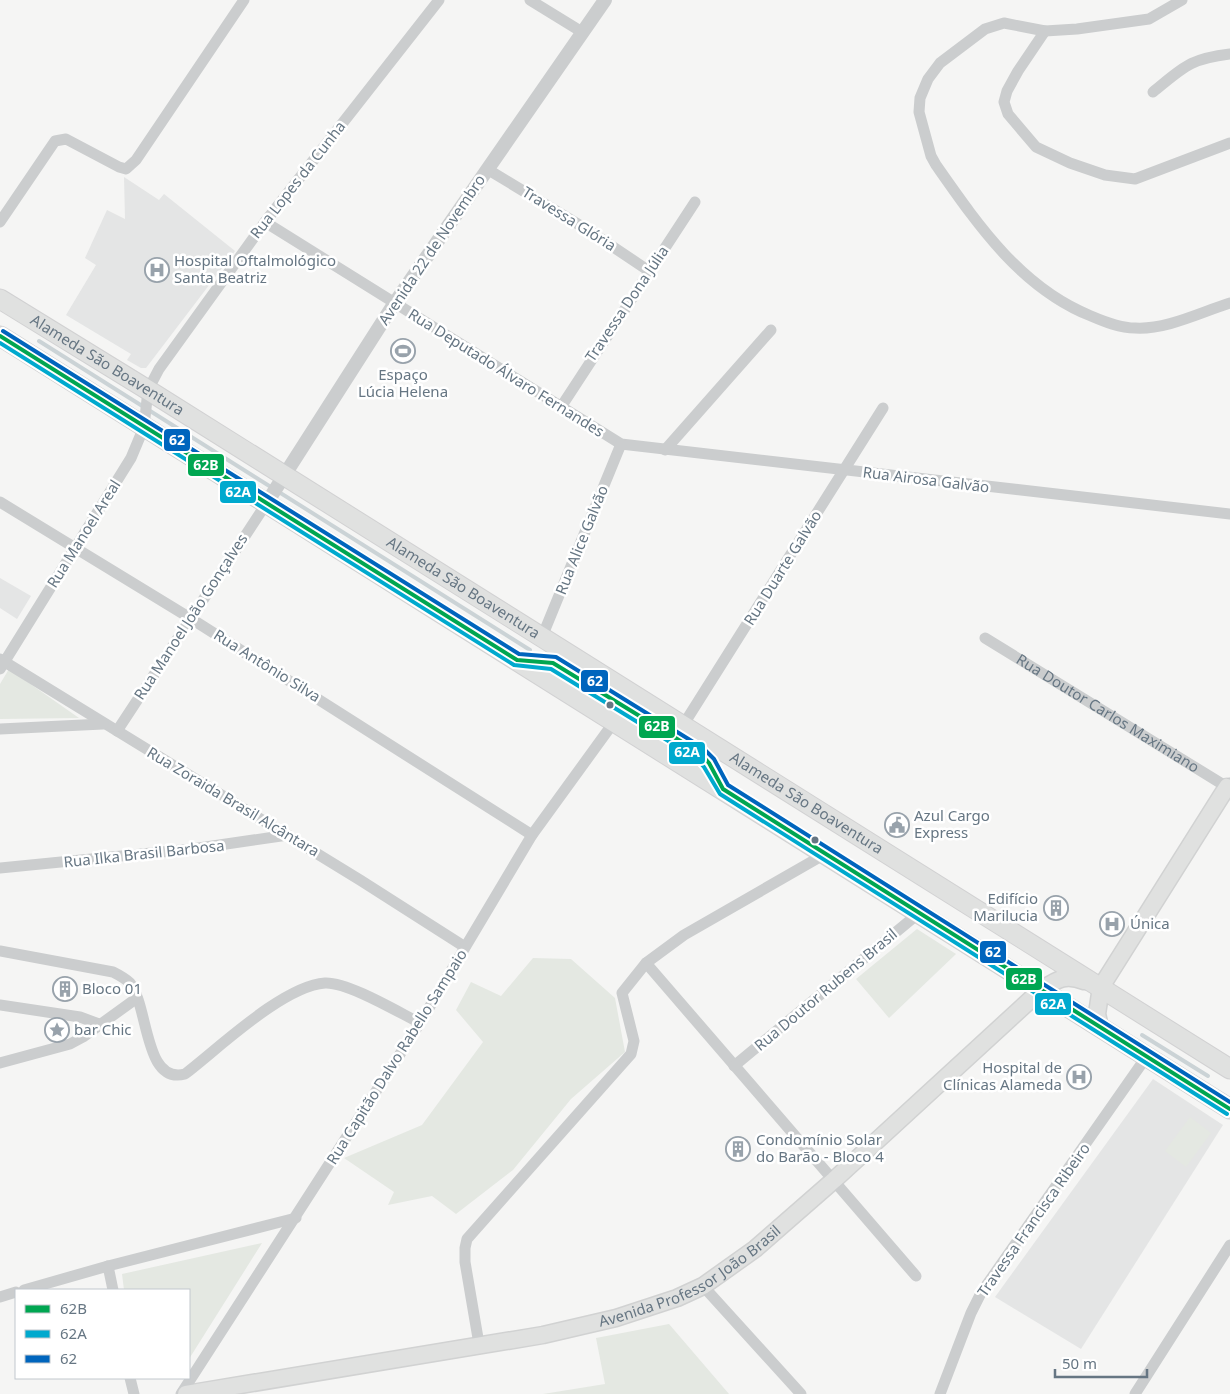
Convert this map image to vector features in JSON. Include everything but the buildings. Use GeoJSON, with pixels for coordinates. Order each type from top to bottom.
{"type":"FeatureCollection","features":[{"type":"Feature","properties":{"kind":"highway","name":"Alameda São Boaventura"},"geometry":{"type":"LineString","coordinates":[[0,299],[148,395],[284,476],[542,637],[682,728],[1230,1069]]}},
{"type":"Feature","properties":{"kind":"highway","name":"Alameda São Boaventura"},"geometry":{"type":"LineString","coordinates":[[0,336],[145,422],[266,504],[1230,1109]]}},
{"type":"Feature","properties":{"kind":"main road"},"geometry":{"type":"LineString","coordinates":[[1100,1027],[1097,1014],[1101,988],[1229,786]]}},
{"type":"Feature","properties":{"kind":"main road","name":"Avenida Professor João Brasil"},"geometry":{"type":"LineString","coordinates":[[186,1394],[479,1344],[544,1335],[616,1318],[654,1306],[703,1286],[755,1249],[834,1180],[1041,990],[1066,976],[1101,988]]}},
{"type":"Feature","properties":{"kind":"street"},"geometry":{"type":"LineString","coordinates":[[0,222],[55,141],[66,139],[119,168],[126,169],[136,160],[244,0]]}},
{"type":"Feature","properties":{"kind":"street","name":"Rua Lopes da Cunha"},"geometry":{"type":"LineString","coordinates":[[148,395],[165,361],[265,222],[439,0]]}},
{"type":"Feature","properties":{"kind":"street"},"geometry":{"type":"LineString","coordinates":[[530,0],[582,32]]}},
{"type":"Feature","properties":{"kind":"street","name":"Avenida 22 de Novembro"},"geometry":{"type":"LineString","coordinates":[[266,504],[394,304],[605,0]]}},
{"type":"Feature","properties":{"kind":"street"},"geometry":{"type":"LineString","coordinates":[[1182,0],[1149,19],[1077,29],[1046,31],[1004,23],[994,25],[985,29],[940,63],[928,79],[920,98],[919,112],[930,156],[1005,256],[1039,287],[1076,310],[1108,324],[1144,328],[1158,326],[1230,303]]}},
{"type":"Feature","properties":{"kind":"street"},"geometry":{"type":"LineString","coordinates":[[1046,31],[1018,71],[1007,91],[1004,102],[1008,114],[1036,147],[1070,163],[1104,175],[1135,179],[1230,143]]}},
{"type":"Feature","properties":{"kind":"street"},"geometry":{"type":"LineString","coordinates":[[1154,92],[1188,64],[1205,57],[1230,54]]}},
{"type":"Feature","properties":{"kind":"street","name":"Travessa Glória"},"geometry":{"type":"LineString","coordinates":[[487,169],[591,232],[649,271]]}},
{"type":"Feature","properties":{"kind":"street","name":"Travessa Dona Júlia"},"geometry":{"type":"LineString","coordinates":[[561,407],[695,202]]}},
{"type":"Feature","properties":{"kind":"street","name":"Rua Deputado Álvaro Fernandes"},"geometry":{"type":"LineString","coordinates":[[265,222],[394,304],[622,444]]}},
{"type":"Feature","properties":{"kind":"street"},"geometry":{"type":"LineString","coordinates":[[665,450],[770,330]]}},
{"type":"Feature","properties":{"kind":"street","name":"Rua Manoel Areal"},"geometry":{"type":"LineString","coordinates":[[2,663],[131,458],[145,422],[148,395]]}},
{"type":"Feature","properties":{"kind":"street","name":"Rua Duarte Galvão"},"geometry":{"type":"LineString","coordinates":[[682,728],[883,408]]}},
{"type":"Feature","properties":{"kind":"street","name":"Rua Airosa Galvão"},"geometry":{"type":"LineString","coordinates":[[622,444],[1230,514]]}},
{"type":"Feature","properties":{"kind":"street","name":"Rua Alice Galvão"},"geometry":{"type":"LineString","coordinates":[[542,637],[622,444]]}},
{"type":"Feature","properties":{"kind":"street","name":"Rua Antônio Silva"},"geometry":{"type":"LineString","coordinates":[[0,502],[190,618],[532,835]]}},
{"type":"Feature","properties":{"kind":"street","name":"Rua Manoel João Gonçalves"},"geometry":{"type":"LineString","coordinates":[[117,731],[266,504]]}},
{"type":"Feature","properties":{"kind":"street","name":"Rua Doutor Carlos Maximiano"},"geometry":{"type":"LineString","coordinates":[[986,638],[1229,786]]}},
{"type":"Feature","properties":{"kind":"street","name":"Rua Zoraida Brasil Alcântara"},"geometry":{"type":"LineString","coordinates":[[2,663],[117,731],[465,947]]}},
{"type":"Feature","properties":{"kind":"street","name":"Rua Capitão Dalvo Rabello Sampaio"},"geometry":{"type":"LineString","coordinates":[[181,1394],[420,1023],[532,835],[614,722]]}},
{"type":"Feature","properties":{"kind":"street"},"geometry":{"type":"LineString","coordinates":[[0,728],[103,724]]}},
{"type":"Feature","properties":{"kind":"street","name":"Rua Ilka Brasil Barbosa"},"geometry":{"type":"LineString","coordinates":[[0,868],[183,850],[288,836]]}},
{"type":"Feature","properties":{"kind":"street"},"geometry":{"type":"LineString","coordinates":[[479,1344],[465,1262],[465,1248],[468,1240],[631,1054],[634,1041],[622,993],[646,963],[684,934],[825,854]]}},
{"type":"Feature","properties":{"kind":"street","name":"Rua Doutor Rubens Brasil"},"geometry":{"type":"LineString","coordinates":[[734,1066],[919,913]]}},
{"type":"Feature","properties":{"kind":"street"},"geometry":{"type":"LineString","coordinates":[[0,951],[113,972],[130,984],[137,998],[157,1064],[165,1073],[176,1076],[185,1074],[281,999],[308,987],[326,983],[348,988],[420,1023]]}},
{"type":"Feature","properties":{"kind":"street"},"geometry":{"type":"LineString","coordinates":[[646,963],[916,1276]]}},
{"type":"Feature","properties":{"kind":"street"},"geometry":{"type":"LineString","coordinates":[[0,1063],[70,1044],[83,1037],[137,998]]}},
{"type":"Feature","properties":{"kind":"street"},"geometry":{"type":"LineString","coordinates":[[0,1005],[80,1017],[99,1024]]}},
{"type":"Feature","properties":{"kind":"street","name":"Travessa Francisca Ribeiro"},"geometry":{"type":"LineString","coordinates":[[940,1394],[971,1313],[982,1293],[1147,1056]]}},
{"type":"Feature","properties":{"kind":"street"},"geometry":{"type":"LineString","coordinates":[[28,1289],[108,1266],[296,1218]]}},
{"type":"Feature","properties":{"kind":"street"},"geometry":{"type":"LineString","coordinates":[[1135,1394],[1230,1245]]}},
{"type":"Feature","properties":{"kind":"street"},"geometry":{"type":"LineString","coordinates":[[108,1266],[113,1289]]}},
{"type":"Feature","properties":{"kind":"street"},"geometry":{"type":"LineString","coordinates":[[703,1286],[801,1394]]}},
{"type":"Feature","properties":{"kind":"street"},"geometry":{"type":"LineString","coordinates":[[0,1297],[15,1292]]}},
{"type":"Feature","properties":{"kind":"street"},"geometry":{"type":"LineString","coordinates":[[130,1379],[134,1394]]}},
{"type":"Feature","properties":{"kind":"shaded area","name":"Hospital Oftalmológico Santa Beatriz"},"geometry":{"type":"Polygon","coordinates":[[[124,177],[159,200],[164,194],[235,251],[146,368],[141,368],[127,360],[131,354],[66,315],[96,265],[85,258],[107,210],[125,219],[124,177]]]}},
{"type":"Feature","properties":{"kind":"shaded area"},"geometry":{"type":"Polygon","coordinates":[[[0,578],[31,596],[17,619],[0,608],[0,578]]]}},
{"type":"Feature","properties":{"kind":"shaded area"},"geometry":{"type":"Polygon","coordinates":[[[9,669],[79,718],[0,719],[0,684],[9,669]]]}},
{"type":"Feature","properties":{"kind":"shaded area"},"geometry":{"type":"Polygon","coordinates":[[[917,929],[956,954],[889,1018],[856,979],[917,929]]]}},
{"type":"Feature","properties":{"kind":"shaded area"},"geometry":{"type":"Polygon","coordinates":[[[533,958],[571,959],[615,998],[625,1052],[571,1099],[513,1170],[456,1214],[432,1196],[388,1205],[394,1192],[344,1158],[422,1125],[483,1042],[456,1010],[471,982],[501,996],[533,958]]]}},
{"type":"Feature","properties":{"kind":"shaded area"},"geometry":{"type":"Polygon","coordinates":[[[1153,1079],[1223,1125],[1081,1349],[995,1297],[1153,1079]]]}},
{"type":"Feature","properties":{"kind":"shaded area"},"geometry":{"type":"Polygon","coordinates":[[[1190,1117],[1211,1133],[1186,1167],[1165,1151],[1190,1117]]]}},
{"type":"Feature","properties":{"kind":"shaded area"},"geometry":{"type":"Polygon","coordinates":[[[262,1243],[190,1357],[190,1289],[124,1289],[122,1274],[262,1243]]]}},
{"type":"Feature","properties":{"kind":"shaded area"},"geometry":{"type":"Polygon","coordinates":[[[669,1324],[729,1394],[543,1394],[605,1384],[596,1338],[669,1324]]]}},
{"type":"Feature","properties":{"kind":"waterway"},"geometry":{"type":"LineString","coordinates":[[39,341],[530,650]]}},
{"type":"Feature","properties":{"kind":"waterway"},"geometry":{"type":"LineString","coordinates":[[1142,1035],[1208,1076]]}},
{"type":"Feature","properties":{"kind":"transit line","name":"62"},"geometry":{"type":"LineString","coordinates":[[3,331],[519,654],[556,657],[703,748],[714,759],[728,785],[1230,1102]]}},
{"type":"Feature","properties":{"kind":"transit line","name":"62B"},"geometry":{"type":"LineString","coordinates":[[0,336],[517,660],[553,663],[700,753],[709,763],[723,789],[1230,1109]]}},
{"type":"Feature","properties":{"kind":"transit line","name":"62A"},"geometry":{"type":"LineString","coordinates":[[0,343],[514,665],[551,669],[696,758],[704,767],[720,794],[1227,1114]]}},
{"type":"Feature","properties":{"kind":"place","name":"Hospital Oftalmológico Santa Beatriz"},"geometry":{"type":"Point","coordinates":[157,270]}},
{"type":"Feature","properties":{"kind":"place","name":"Espaço Lúcia Helena"},"geometry":{"type":"Point","coordinates":[403,351]}},
{"type":"Feature","properties":{"kind":"place","name":"Azul Cargo Express"},"geometry":{"type":"Point","coordinates":[897,825]}},
{"type":"Feature","properties":{"kind":"place","name":"Edifício Marilucia"},"geometry":{"type":"Point","coordinates":[1056,908]}},
{"type":"Feature","properties":{"kind":"place","name":"Única"},"geometry":{"type":"Point","coordinates":[1112,924]}},
{"type":"Feature","properties":{"kind":"place","name":"Bloco 01"},"geometry":{"type":"Point","coordinates":[65,989]}},
{"type":"Feature","properties":{"kind":"place","name":"bar Chic"},"geometry":{"type":"Point","coordinates":[57,1030]}},
{"type":"Feature","properties":{"kind":"place","name":"Hospital de Clínicas Alameda"},"geometry":{"type":"Point","coordinates":[1079,1077]}},
{"type":"Feature","properties":{"kind":"place","name":"Condomínio Solar do Barão - Bloco 4"},"geometry":{"type":"Point","coordinates":[738,1149]}}]}
